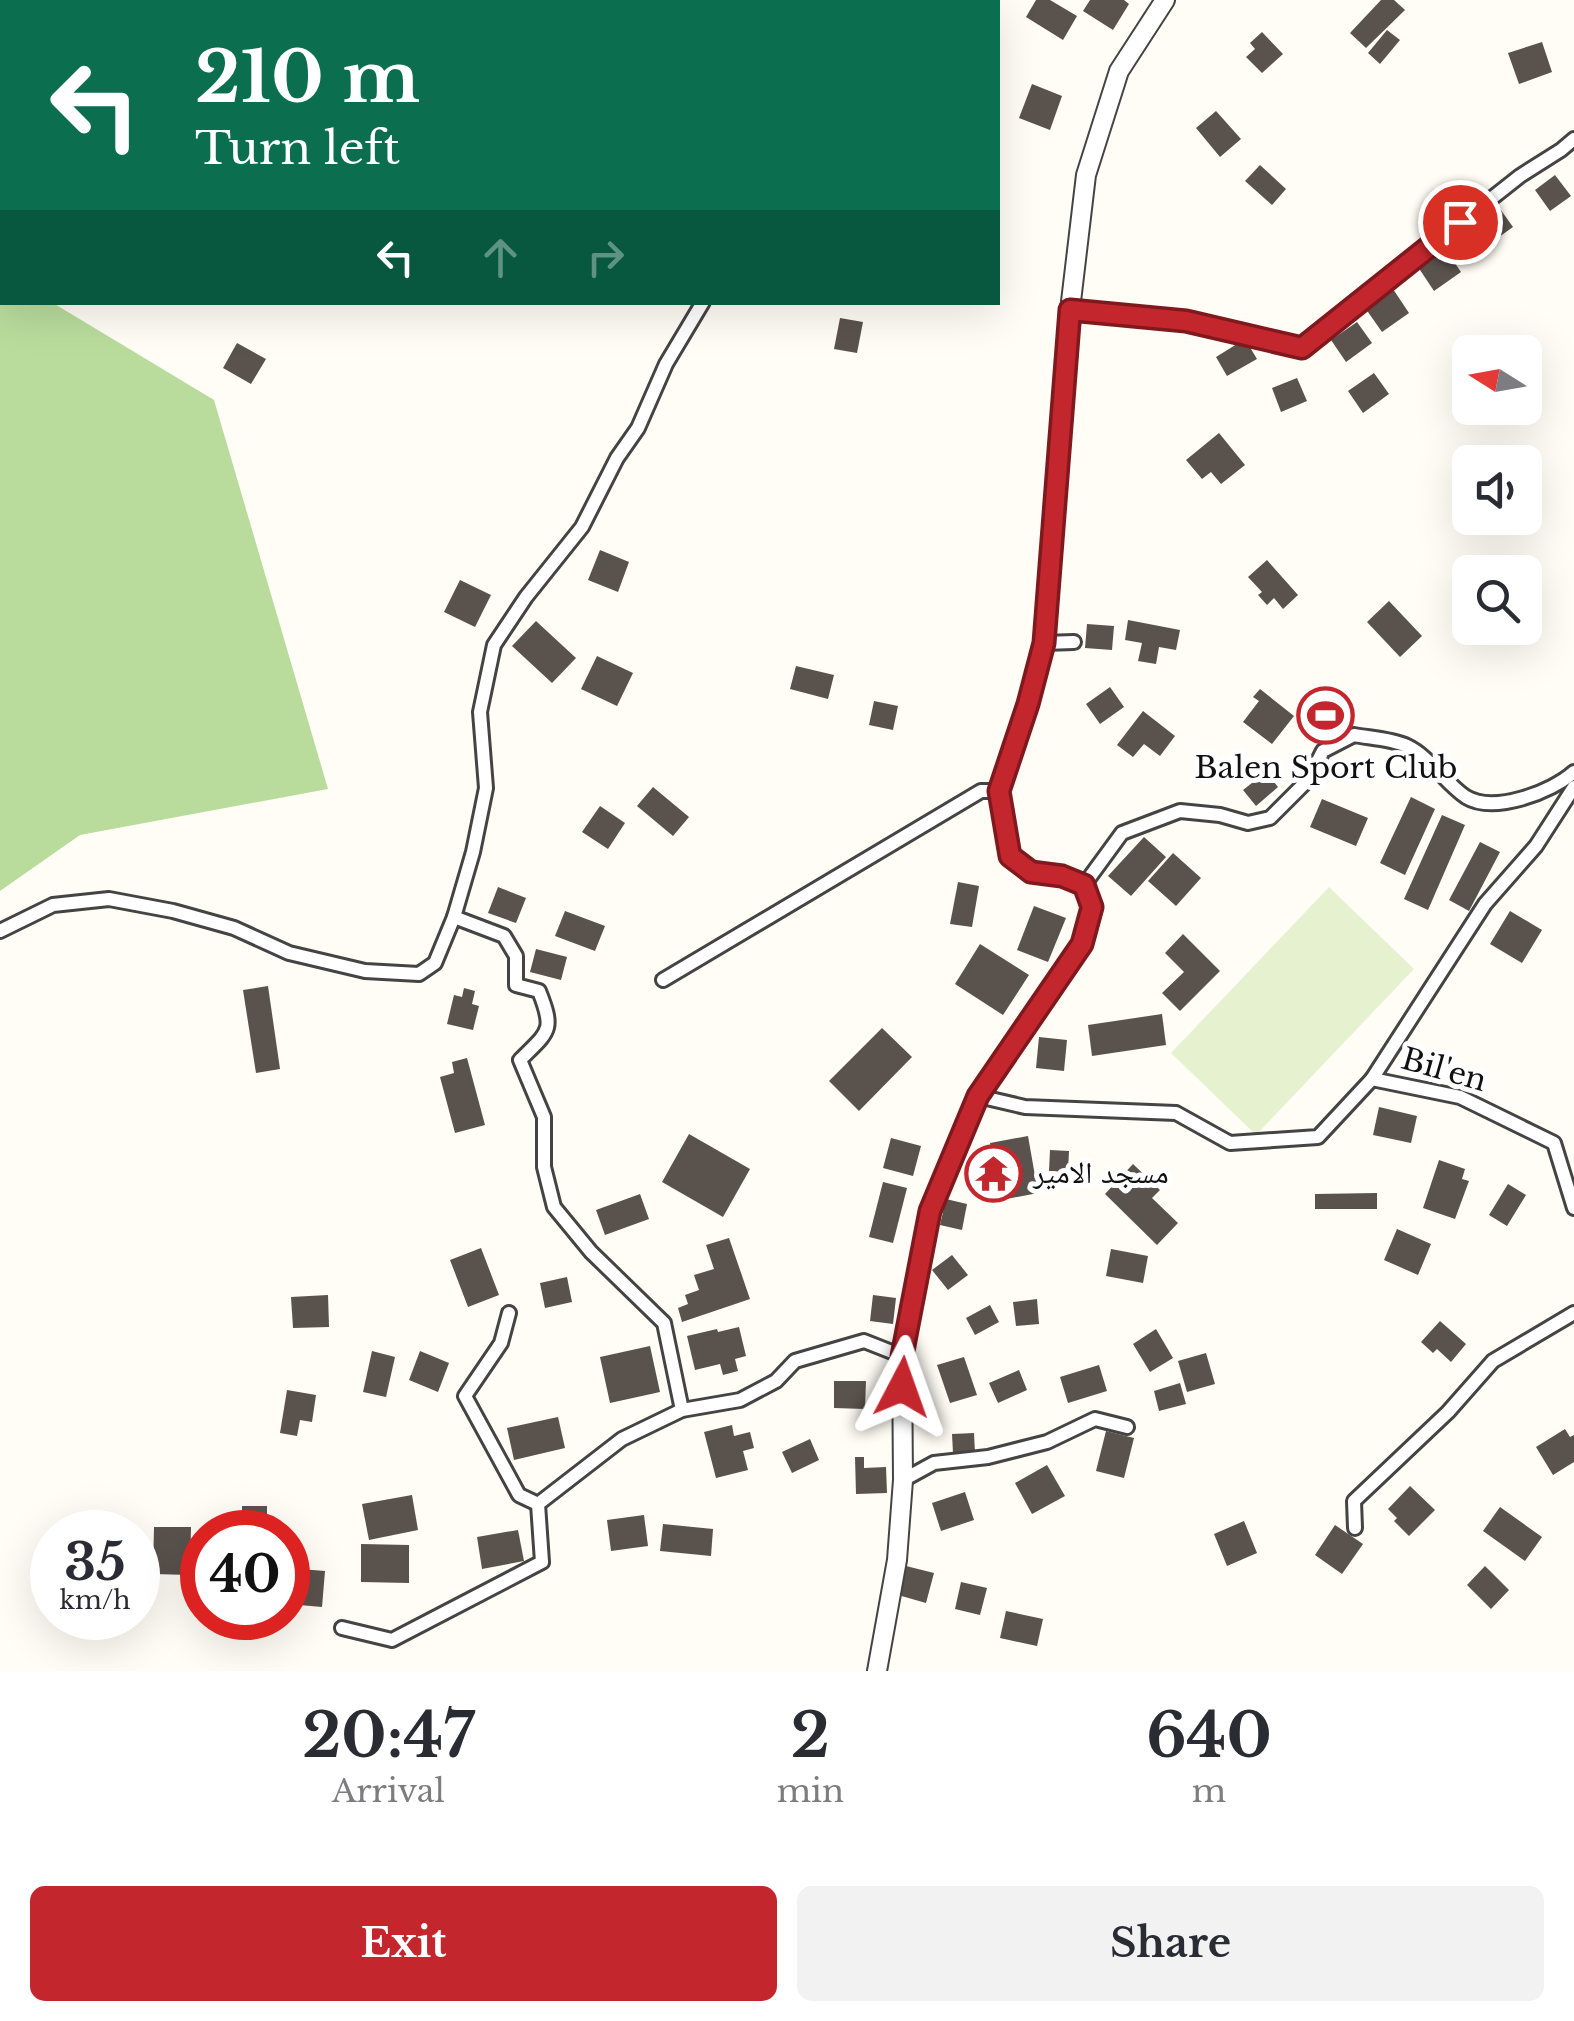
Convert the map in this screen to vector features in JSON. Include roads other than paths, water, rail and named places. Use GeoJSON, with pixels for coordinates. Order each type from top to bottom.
{"type":"FeatureCollection","features":[{"type":"Feature","properties":{"kind":"street"},"geometry":{"type":"LineString","coordinates":[[877,1671],[897,1560],[902,1480],[902,1356],[930,1211],[978,1096],[1082,944],[1092,907],[1084,885],[1062,876],[1031,872],[1010,856],[999,791],[1044,643],[1070,310],[1086,174],[1119,71],[1165,0]]}},
{"type":"Feature","properties":{"kind":"street"},"geometry":{"type":"LineString","coordinates":[[1070,310],[1186,321],[1302,348],[1490,199],[1574,139]]}},
{"type":"Feature","properties":{"kind":"street"},"geometry":{"type":"LineString","coordinates":[[0,930],[53,905],[109,899],[234,928],[290,953],[366,971],[420,974],[435,963],[454,918],[486,788],[480,712],[494,645],[526,597],[582,527],[700,305]]}},
{"type":"Feature","properties":{"kind":"street"},"geometry":{"type":"LineString","coordinates":[[1044,643],[1074,642]]}},
{"type":"Feature","properties":{"kind":"street"},"geometry":{"type":"LineString","coordinates":[[1084,885],[1122,832],[1180,811],[1220,815],[1248,823],[1270,818],[1308,780],[1322,751],[1354,734],[1406,746],[1437,768],[1468,798],[1503,804],[1560,784],[1574,772]]}},
{"type":"Feature","properties":{"kind":"street"},"geometry":{"type":"LineString","coordinates":[[663,980],[981,791],[999,791]]}},
{"type":"Feature","properties":{"kind":"street"},"geometry":{"type":"LineString","coordinates":[[1372,1079],[1485,904],[1536,846],[1572,795]]}},
{"type":"Feature","properties":{"kind":"street"},"geometry":{"type":"LineString","coordinates":[[454,918],[504,936],[516,956],[516,985],[539,991],[550,1019],[545,1036],[520,1060],[544,1117],[544,1167],[554,1208],[615,1277],[664,1323],[682,1410]]}},
{"type":"Feature","properties":{"kind":"street","name":"Bil'en"},"geometry":{"type":"LineString","coordinates":[[978,1096],[1025,1107],[1176,1113],[1230,1143],[1318,1137],[1372,1079],[1460,1097],[1554,1143],[1574,1208]]}},
{"type":"Feature","properties":{"kind":"street"},"geometry":{"type":"LineString","coordinates":[[509,1313],[501,1343],[465,1396],[518,1495],[538,1504]]}},
{"type":"Feature","properties":{"kind":"street"},"geometry":{"type":"LineString","coordinates":[[1355,1528],[1354,1501],[1448,1412],[1493,1362],[1574,1313]]}},
{"type":"Feature","properties":{"kind":"street"},"geometry":{"type":"LineString","coordinates":[[538,1504],[622,1439],[682,1410],[740,1400],[776,1381],[795,1361],[864,1341],[902,1356]]}},
{"type":"Feature","properties":{"kind":"street"},"geometry":{"type":"LineString","coordinates":[[902,1480],[934,1463],[1047,1442],[1095,1420],[1128,1427]]}},
{"type":"Feature","properties":{"kind":"street"},"geometry":{"type":"LineString","coordinates":[[342,1628],[392,1640],[542,1562],[538,1504]]}},
{"type":"Feature","properties":{"kind":"place","name":"Balen Sport Club"},"geometry":{"type":"Point","coordinates":[1326,716]}},
{"type":"Feature","properties":{"kind":"place","name":"مسجد الامير"},"geometry":{"type":"Point","coordinates":[994,1173]}}]}
